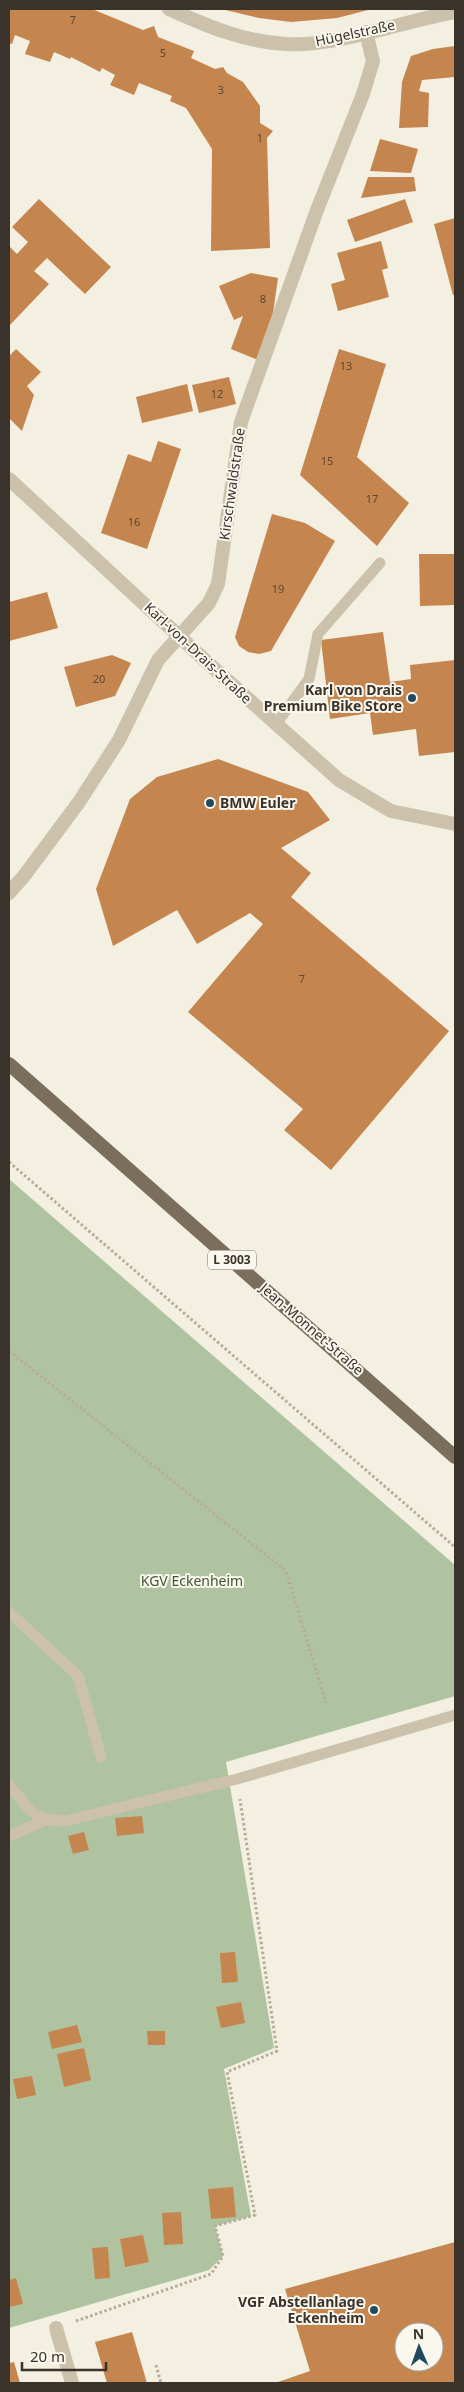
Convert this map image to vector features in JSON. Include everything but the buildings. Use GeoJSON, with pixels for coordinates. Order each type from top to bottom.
{"type":"FeatureCollection","features":[{"type":"Feature","properties":{"kind":"main road","name":"Jean-Monnet-Straße"},"geometry":{"type":"LineString","coordinates":[[9,1064],[455,1457]]}},
{"type":"Feature","properties":{"kind":"street","name":"Hügelstraße"},"geometry":{"type":"LineString","coordinates":[[169,9],[222,32],[257,41],[277,43],[317,43],[455,12]]}},
{"type":"Feature","properties":{"kind":"street","name":"Kirschwaldstraße"},"geometry":{"type":"LineString","coordinates":[[9,893],[24,876],[79,802],[119,740],[158,660],[210,603],[218,584],[240,422],[317,210],[363,94],[373,61],[366,32]]}},
{"type":"Feature","properties":{"kind":"street","name":"Karl-von-Drais-Straße"},"geometry":{"type":"LineString","coordinates":[[9,479],[339,780],[392,811],[455,824]]}},
{"type":"Feature","properties":{"kind":"street"},"geometry":{"type":"LineString","coordinates":[[56,2328],[72,2383]]}},
{"type":"Feature","properties":{"kind":"lane"},"geometry":{"type":"LineString","coordinates":[[276,724],[309,679],[318,634],[380,563]]}},
{"type":"Feature","properties":{"kind":"lane"},"geometry":{"type":"LineString","coordinates":[[9,1612],[78,1676],[101,1757]]}},
{"type":"Feature","properties":{"kind":"lane"},"geometry":{"type":"LineString","coordinates":[[9,1785],[37,1817],[46,1820],[65,1821],[237,1779],[455,1715]]}},
{"type":"Feature","properties":{"kind":"lane"},"geometry":{"type":"LineString","coordinates":[[9,1836],[46,1820]]}},
{"type":"Feature","properties":{"kind":"path"},"geometry":{"type":"LineString","coordinates":[[9,1162],[455,1547]]}},
{"type":"Feature","properties":{"kind":"path"},"geometry":{"type":"LineString","coordinates":[[9,1351],[286,1571],[326,1704]]}},
{"type":"Feature","properties":{"kind":"path"},"geometry":{"type":"LineString","coordinates":[[56,2328],[211,2274],[223,2256],[215,2226],[255,2215],[227,2072],[277,2051],[257,1927],[237,1779]]}},
{"type":"Feature","properties":{"kind":"path"},"geometry":{"type":"LineString","coordinates":[[156,2366],[161,2383]]}},
{"type":"Feature","properties":{"kind":"green space","name":"KGV Eckenheim"},"geometry":{"type":"Polygon","coordinates":[[[9,1179],[455,1565],[455,1696],[226,1762],[274,2048],[224,2069],[251,2216],[215,2226],[223,2256],[209,2270],[9,2328],[9,1179]]]}},
{"type":"Feature","properties":{"kind":"place","name":"Karl von Drais Premium Bike Store"},"geometry":{"type":"Point","coordinates":[412,698]}},
{"type":"Feature","properties":{"kind":"place","name":"BMW Euler"},"geometry":{"type":"Point","coordinates":[210,803]}},
{"type":"Feature","properties":{"kind":"place","name":"VGF Abstellanlage Eckenheim"},"geometry":{"type":"Point","coordinates":[374,2310]}}]}
